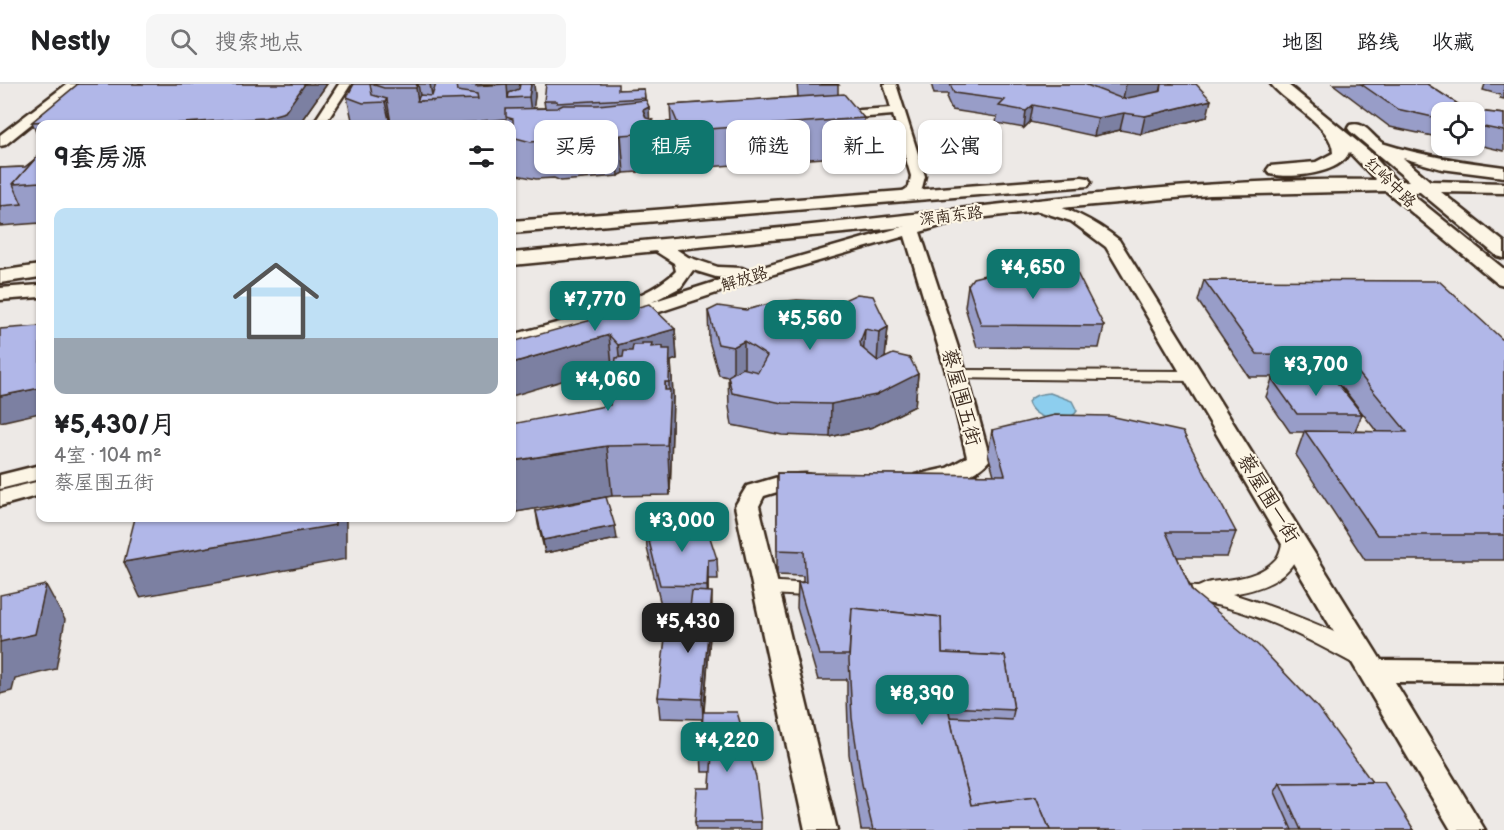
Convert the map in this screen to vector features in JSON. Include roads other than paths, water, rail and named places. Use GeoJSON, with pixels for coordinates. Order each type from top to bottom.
{"type":"FeatureCollection","features":[{"type":"Feature","properties":{"kind":"main road","name":"红岭中路"},"geometry":{"type":"LineString","coordinates":[[1278,84],[1330,127],[1386,180],[1504,279]]}},
{"type":"Feature","properties":{"kind":"main road","name":"红岭中路"},"geometry":{"type":"LineString","coordinates":[[1348,121],[1412,174],[1442,203],[1504,251]]}},
{"type":"Feature","properties":{"kind":"main road"},"geometry":{"type":"LineString","coordinates":[[1257,171],[1313,167],[1332,162],[1341,154],[1341,148],[1330,127]]}},
{"type":"Feature","properties":{"kind":"main road"},"geometry":{"type":"LineString","coordinates":[[1375,143],[1442,164],[1504,173]]}},
{"type":"Feature","properties":{"kind":"main road","name":"深南东路"},"geometry":{"type":"LineString","coordinates":[[516,227],[1257,171],[1386,180]]}},
{"type":"Feature","properties":{"kind":"main road"},"geometry":{"type":"LineString","coordinates":[[1386,180],[1412,174],[1504,173]]}},
{"type":"Feature","properties":{"kind":"main road"},"geometry":{"type":"LineString","coordinates":[[1386,180],[1427,188],[1504,188]]}},
{"type":"Feature","properties":{"kind":"main road","name":"深南东路"},"geometry":{"type":"LineString","coordinates":[[516,259],[885,223],[1034,205],[1244,188],[1346,185],[1386,180]]}},
{"type":"Feature","properties":{"kind":"main road"},"geometry":{"type":"LineString","coordinates":[[1244,188],[1338,194],[1391,205],[1420,217],[1480,260]]}},
{"type":"Feature","properties":{"kind":"main road"},"geometry":{"type":"LineString","coordinates":[[1504,193],[1494,196],[1480,207],[1485,225],[1504,251]]}},
{"type":"Feature","properties":{"kind":"main road"},"geometry":{"type":"LineString","coordinates":[[0,277],[36,272]]}},
{"type":"Feature","properties":{"kind":"main road"},"geometry":{"type":"LineString","coordinates":[[0,294],[36,291]]}},
{"type":"Feature","properties":{"kind":"street"},"geometry":{"type":"LineString","coordinates":[[0,130],[59,84]]}},
{"type":"Feature","properties":{"kind":"street"},"geometry":{"type":"LineString","coordinates":[[0,142],[75,84]]}},
{"type":"Feature","properties":{"kind":"street"},"geometry":{"type":"LineString","coordinates":[[322,120],[345,84]]}},
{"type":"Feature","properties":{"kind":"street"},"geometry":{"type":"LineString","coordinates":[[334,120],[357,84]]}},
{"type":"Feature","properties":{"kind":"street"},"geometry":{"type":"LineString","coordinates":[[890,84],[919,180],[915,189],[904,196]]}},
{"type":"Feature","properties":{"kind":"street"},"geometry":{"type":"LineString","coordinates":[[814,117],[898,111]]}},
{"type":"Feature","properties":{"kind":"street"},"geometry":{"type":"LineString","coordinates":[[618,131],[721,124]]}},
{"type":"Feature","properties":{"kind":"street","name":"蔡屋围一街"},"geometry":{"type":"LineString","coordinates":[[1034,205],[1060,210],[1077,217],[1113,244],[1469,830]]}},
{"type":"Feature","properties":{"kind":"street","name":"解放路"},"geometry":{"type":"LineString","coordinates":[[516,352],[768,270],[978,211]]}},
{"type":"Feature","properties":{"kind":"street","name":"蔡屋围五街"},"geometry":{"type":"LineString","coordinates":[[903,480],[927,480],[954,474],[979,459],[957,375],[911,228]]}},
{"type":"Feature","properties":{"kind":"street"},"geometry":{"type":"LineString","coordinates":[[658,245],[682,261],[716,272],[768,270]]}},
{"type":"Feature","properties":{"kind":"street"},"geometry":{"type":"LineString","coordinates":[[516,340],[620,308],[667,288],[685,272],[682,261]]}},
{"type":"Feature","properties":{"kind":"street"},"geometry":{"type":"LineString","coordinates":[[957,375],[1194,376]]}},
{"type":"Feature","properties":{"kind":"street"},"geometry":{"type":"LineString","coordinates":[[0,482],[36,473]]}},
{"type":"Feature","properties":{"kind":"street"},"geometry":{"type":"LineString","coordinates":[[821,830],[747,506],[755,491],[784,482],[832,481]]}},
{"type":"Feature","properties":{"kind":"street"},"geometry":{"type":"LineString","coordinates":[[0,499],[36,489]]}},
{"type":"Feature","properties":{"kind":"street"},"geometry":{"type":"LineString","coordinates":[[1293,538],[1293,548],[1280,566],[1268,576],[1251,583],[1204,590],[1173,590],[1227,599],[1255,608],[1310,630],[1371,666],[1504,672]]}},
{"type":"Feature","properties":{"kind":"street"},"geometry":{"type":"LineString","coordinates":[[764,588],[804,588]]}},
{"type":"Feature","properties":{"kind":"water"},"geometry":{"type":"Polygon","coordinates":[[[1050,393],[1072,401],[1077,411],[1072,416],[1059,419],[1043,417],[1036,413],[1028,402],[1030,399],[1050,393]]]}}]}
